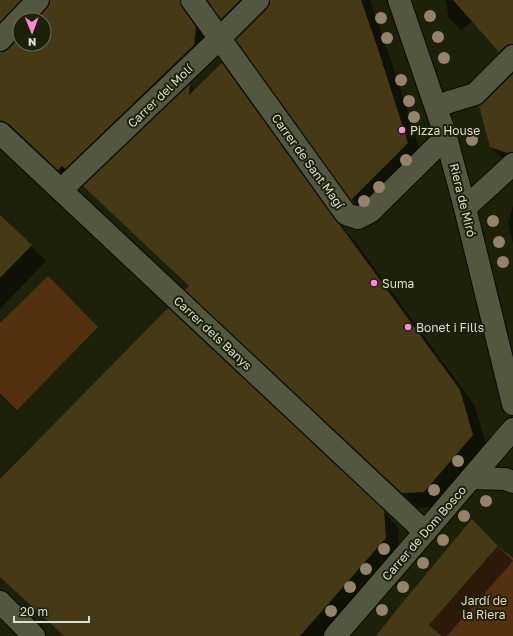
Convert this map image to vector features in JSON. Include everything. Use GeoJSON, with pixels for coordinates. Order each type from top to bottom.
{"type":"FeatureCollection","features":[{"type":"Feature","properties":{"kind":"street"},"geometry":{"type":"LineString","coordinates":[[0,40],[38,0]]}},
{"type":"Feature","properties":{"kind":"street","name":"Carrer de Sant Magí"},"geometry":{"type":"LineString","coordinates":[[192,0],[346,214],[358,218],[370,212],[446,137]]}},
{"type":"Feature","properties":{"kind":"street","name":"Carrer del Molí"},"geometry":{"type":"LineString","coordinates":[[61,190],[220,39],[258,0]]}},
{"type":"Feature","properties":{"kind":"street","name":"Riera de Miró"},"geometry":{"type":"LineString","coordinates":[[407,4],[465,208],[513,404]]}},
{"type":"Feature","properties":{"kind":"street"},"geometry":{"type":"LineString","coordinates":[[436,106],[475,94],[513,56]]}},
{"type":"Feature","properties":{"kind":"street","name":"Carrer dels Banys"},"geometry":{"type":"LineString","coordinates":[[0,133],[425,532]]}},
{"type":"Feature","properties":{"kind":"street"},"geometry":{"type":"LineString","coordinates":[[465,208],[513,164]]}},
{"type":"Feature","properties":{"kind":"street","name":"Carrer de Dom Bosco"},"geometry":{"type":"LineString","coordinates":[[335,636],[513,429]]}},
{"type":"Feature","properties":{"kind":"street"},"geometry":{"type":"LineString","coordinates":[[471,478],[505,479],[513,482]]}},
{"type":"Feature","properties":{"kind":"street"},"geometry":{"type":"LineString","coordinates":[[0,602],[34,636]]}},
{"type":"Feature","properties":{"kind":"green space"},"geometry":{"type":"Polygon","coordinates":[[[48,276],[98,327],[17,410],[0,393],[0,323],[48,276]]]}},
{"type":"Feature","properties":{"kind":"green space","name":"Jardí de la Riera"},"geometry":{"type":"Polygon","coordinates":[[[498,546],[513,558],[513,636],[442,636],[415,612],[446,605],[498,546]]]}},
{"type":"Feature","properties":{"kind":"building"},"geometry":{"type":"Polygon","coordinates":[[[0,0],[21,0],[0,22],[0,0]]]}},
{"type":"Feature","properties":{"kind":"building"},"geometry":{"type":"Polygon","coordinates":[[[50,0],[180,0],[182,7],[196,27],[194,45],[65,169],[62,166],[58,170],[9,124],[0,120],[0,52],[4,52],[12,46],[12,52],[52,52],[52,12],[43,12],[50,3],[50,0]]]}},
{"type":"Feature","properties":{"kind":"building"},"geometry":{"type":"Polygon","coordinates":[[[207,0],[240,0],[221,19],[207,0]]]}},
{"type":"Feature","properties":{"kind":"building"},"geometry":{"type":"Polygon","coordinates":[[[270,0],[361,0],[408,143],[351,200],[236,40],[267,9],[270,4],[270,0]]]}},
{"type":"Feature","properties":{"kind":"building"},"geometry":{"type":"Polygon","coordinates":[[[453,0],[513,0],[513,44],[509,44],[499,52],[453,0]]]}},
{"type":"Feature","properties":{"kind":"building"},"geometry":{"type":"Polygon","coordinates":[[[222,63],[460,390],[473,435],[424,492],[402,493],[185,290],[189,286],[83,186],[190,84],[189,95],[222,63]]]}},
{"type":"Feature","properties":{"kind":"building"},"geometry":{"type":"Polygon","coordinates":[[[513,74],[513,152],[507,153],[490,147],[479,106],[484,103],[513,74]]]}},
{"type":"Feature","properties":{"kind":"building"},"geometry":{"type":"Polygon","coordinates":[[[0,215],[32,245],[0,278],[0,215]]]}},
{"type":"Feature","properties":{"kind":"building"},"geometry":{"type":"Polygon","coordinates":[[[168,308],[384,510],[386,538],[300,636],[64,636],[0,577],[0,479],[168,308]]]}},
{"type":"Feature","properties":{"kind":"building"},"geometry":{"type":"Polygon","coordinates":[[[472,519],[498,546],[429,625],[442,636],[376,636],[403,602],[472,519]]]}},
{"type":"Feature","properties":{"kind":"place","name":"Pizza House"},"geometry":{"type":"Point","coordinates":[402,130]}},
{"type":"Feature","properties":{"kind":"place","name":"Suma"},"geometry":{"type":"Point","coordinates":[374,283]}},
{"type":"Feature","properties":{"kind":"place","name":"Bonet i Fills"},"geometry":{"type":"Point","coordinates":[408,327]}}]}
